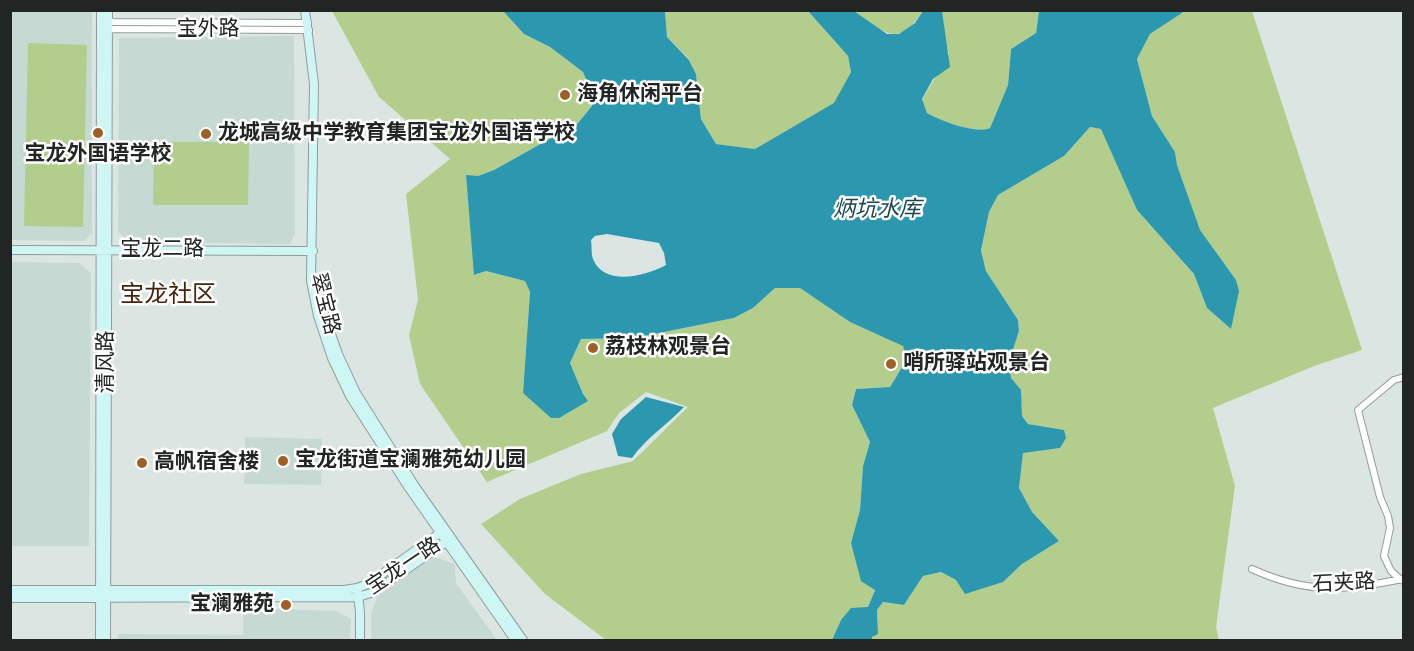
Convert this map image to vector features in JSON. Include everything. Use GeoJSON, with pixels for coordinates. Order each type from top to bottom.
{"type":"FeatureCollection","features":[{"type":"Feature","properties":{"kind":"street","name":"清风路"},"geometry":{"type":"LineString","coordinates":[[101,10],[104,250]]}},
{"type":"Feature","properties":{"kind":"street","name":"翠宝路"},"geometry":{"type":"LineString","coordinates":[[305,10],[314,84],[313,251],[316,280],[324,314],[338,354],[356,393],[445,536],[515,640]]}},
{"type":"Feature","properties":{"kind":"street","name":"清风路"},"geometry":{"type":"LineString","coordinates":[[100,640],[103,594],[104,250],[108,15]]}},
{"type":"Feature","properties":{"kind":"street","name":"宝外路"},"geometry":{"type":"LineString","coordinates":[[108,15],[113,22],[308,27]]}},
{"type":"Feature","properties":{"kind":"street","name":"宝外路"},"geometry":{"type":"LineString","coordinates":[[108,31],[113,29],[308,27]]}},
{"type":"Feature","properties":{"kind":"street","name":"宝龙二路"},"geometry":{"type":"LineString","coordinates":[[10,250],[313,251]]}},
{"type":"Feature","properties":{"kind":"street"},"geometry":{"type":"LineString","coordinates":[[1402,579],[1391,571],[1384,556],[1390,528],[1388,516],[1380,497],[1358,410],[1394,380],[1404,376]]}},
{"type":"Feature","properties":{"kind":"street","name":"翠宝路"},"geometry":{"type":"LineString","coordinates":[[445,536],[523,640]]}},
{"type":"Feature","properties":{"kind":"street","name":"宝龙一路"},"geometry":{"type":"LineString","coordinates":[[10,598],[103,594],[374,592],[445,536]]}},
{"type":"Feature","properties":{"kind":"street","name":"石夹路"},"geometry":{"type":"LineString","coordinates":[[1252,569],[1282,581],[1318,589],[1355,587],[1402,579]]}},
{"type":"Feature","properties":{"kind":"street","name":"宝龙一路"},"geometry":{"type":"LineString","coordinates":[[10,590],[103,594]]}},
{"type":"Feature","properties":{"kind":"street"},"geometry":{"type":"LineString","coordinates":[[357,593],[360,640]]}},
{"type":"Feature","properties":{"kind":"street","name":"清风路"},"geometry":{"type":"LineString","coordinates":[[103,594],[106,640]]}},
{"type":"Feature","properties":{"kind":"shaded area"},"geometry":{"type":"Polygon","coordinates":[[[11,11],[92,11],[92,233],[84,241],[11,240],[11,11]]]}},
{"type":"Feature","properties":{"kind":"shaded area","name":"龙城高级中学教育集团宝龙外国语学校"},"geometry":{"type":"Polygon","coordinates":[[[294,36],[295,234],[290,244],[129,242],[118,231],[119,38],[294,36]]]}},
{"type":"Feature","properties":{"kind":"shaded area"},"geometry":{"type":"Polygon","coordinates":[[[11,262],[79,263],[91,273],[89,546],[11,546],[11,262]]]}},
{"type":"Feature","properties":{"kind":"shaded area","name":"宝龙街道宝澜雅苑幼儿园"},"geometry":{"type":"Polygon","coordinates":[[[245,437],[322,439],[321,485],[244,484],[245,437]]]}},
{"type":"Feature","properties":{"kind":"shaded area"},"geometry":{"type":"Polygon","coordinates":[[[432,556],[455,564],[456,583],[497,640],[371,640],[371,614],[377,597],[432,556]]]}},
{"type":"Feature","properties":{"kind":"shaded area"},"geometry":{"type":"Polygon","coordinates":[[[243,608],[336,611],[351,619],[350,640],[118,640],[118,634],[243,635],[243,608]]]}},
{"type":"Feature","properties":{"kind":"green space"},"geometry":{"type":"Polygon","coordinates":[[[332,11],[503,11],[524,34],[550,47],[583,72],[592,93],[592,106],[578,123],[494,170],[478,176],[466,176],[475,275],[486,271],[525,281],[530,292],[523,393],[583,394],[570,363],[581,339],[634,338],[734,318],[753,308],[775,288],[800,288],[850,322],[903,345],[907,359],[890,387],[856,389],[852,405],[870,442],[863,466],[860,510],[851,543],[875,589],[868,607],[841,620],[832,640],[606,640],[545,594],[481,524],[520,499],[581,474],[633,461],[688,407],[646,392],[619,413],[607,431],[487,482],[420,384],[409,335],[418,300],[406,194],[450,159],[379,97],[332,11]]]}},
{"type":"Feature","properties":{"kind":"green space"},"geometry":{"type":"Polygon","coordinates":[[[665,11],[808,11],[848,56],[851,72],[834,104],[755,149],[716,144],[701,119],[696,74],[689,59],[667,37],[665,11]]]}},
{"type":"Feature","properties":{"kind":"green space"},"geometry":{"type":"Polygon","coordinates":[[[854,11],[923,11],[905,30],[898,34],[890,34],[854,11]]]}},
{"type":"Feature","properties":{"kind":"green space"},"geometry":{"type":"Polygon","coordinates":[[[942,11],[1039,11],[1036,33],[1011,49],[1008,85],[990,128],[967,128],[927,113],[922,100],[949,54],[942,11]]]}},
{"type":"Feature","properties":{"kind":"green space"},"geometry":{"type":"Polygon","coordinates":[[[1183,11],[1252,11],[1362,350],[1314,366],[1213,408],[1235,486],[1216,627],[1219,640],[872,640],[872,637],[878,633],[877,610],[883,602],[904,605],[923,576],[941,572],[956,580],[1003,582],[1022,564],[1059,541],[1031,512],[1019,488],[1023,452],[1060,448],[1063,430],[1028,424],[1022,416],[1020,390],[1011,378],[1009,362],[1019,331],[1018,320],[986,271],[981,252],[989,212],[998,195],[1064,156],[1090,127],[1102,129],[1137,210],[1194,274],[1207,308],[1231,329],[1236,280],[1200,231],[1177,165],[1175,152],[1152,116],[1137,59],[1150,34],[1183,11]]]}},
{"type":"Feature","properties":{"kind":"green space"},"geometry":{"type":"Polygon","coordinates":[[[28,43],[87,45],[83,227],[24,226],[28,43]]]}},
{"type":"Feature","properties":{"kind":"green space"},"geometry":{"type":"Polygon","coordinates":[[[154,142],[249,142],[248,205],[153,205],[154,142]]]}},
{"type":"Feature","properties":{"kind":"water","name":"炳坑水库"},"geometry":{"type":"Polygon","coordinates":[[[503,11],[665,11],[667,37],[689,60],[696,74],[701,119],[716,144],[755,149],[834,103],[851,72],[848,56],[808,11],[854,11],[887,34],[899,34],[915,23],[923,11],[942,11],[950,67],[933,79],[922,99],[927,113],[933,116],[958,126],[984,129],[990,128],[1008,85],[1011,49],[1036,33],[1039,11],[1183,11],[1150,34],[1137,59],[1152,116],[1175,152],[1177,165],[1200,230],[1236,280],[1239,291],[1231,329],[1207,308],[1194,274],[1137,210],[1101,129],[1090,127],[1064,156],[998,195],[989,212],[981,251],[986,271],[1018,320],[1019,331],[1009,362],[1011,378],[1021,390],[1022,416],[1028,424],[1064,430],[1066,438],[1060,448],[1023,453],[1019,488],[1032,512],[1059,541],[1022,564],[1003,582],[965,594],[956,580],[941,572],[923,576],[904,605],[883,602],[877,610],[878,634],[872,637],[872,640],[832,640],[841,620],[851,608],[868,607],[875,590],[861,581],[851,543],[860,510],[863,466],[870,442],[852,405],[856,389],[890,387],[907,359],[903,346],[850,322],[800,288],[775,288],[753,308],[734,318],[634,338],[581,339],[570,363],[588,401],[559,418],[551,418],[523,393],[530,292],[525,281],[486,271],[474,275],[466,175],[478,176],[494,170],[578,123],[592,106],[592,93],[583,72],[550,47],[524,34],[503,11]],[[607,234],[595,236],[591,240],[592,257],[598,268],[616,276],[626,277],[648,273],[666,265],[659,243],[607,234]]]}},
{"type":"Feature","properties":{"kind":"water"},"geometry":{"type":"Polygon","coordinates":[[[646,397],[684,407],[632,458],[618,456],[612,434],[621,419],[646,397]]]}},
{"type":"Feature","properties":{"kind":"place","name":"海角休闲平台"},"geometry":{"type":"Point","coordinates":[565,95]}},
{"type":"Feature","properties":{"kind":"place","name":"宝龙外国语学校"},"geometry":{"type":"Point","coordinates":[98,133]}},
{"type":"Feature","properties":{"kind":"place","name":"龙城高级中学教育集团宝龙外国语学校"},"geometry":{"type":"Point","coordinates":[206,134]}},
{"type":"Feature","properties":{"kind":"place","name":"荔枝林观景台"},"geometry":{"type":"Point","coordinates":[593,348]}},
{"type":"Feature","properties":{"kind":"place","name":"哨所驿站观景台"},"geometry":{"type":"Point","coordinates":[891,364]}},
{"type":"Feature","properties":{"kind":"place","name":"宝龙街道宝澜雅苑幼儿园"},"geometry":{"type":"Point","coordinates":[283,461]}},
{"type":"Feature","properties":{"kind":"place","name":"高帆宿舍楼"},"geometry":{"type":"Point","coordinates":[142,463]}},
{"type":"Feature","properties":{"kind":"place","name":"宝澜雅苑"},"geometry":{"type":"Point","coordinates":[286,605]}},
{"type":"Feature","properties":{"kind":"district","name":"宝龙社区"},"geometry":{"type":"Point","coordinates":[168,296]}}]}
